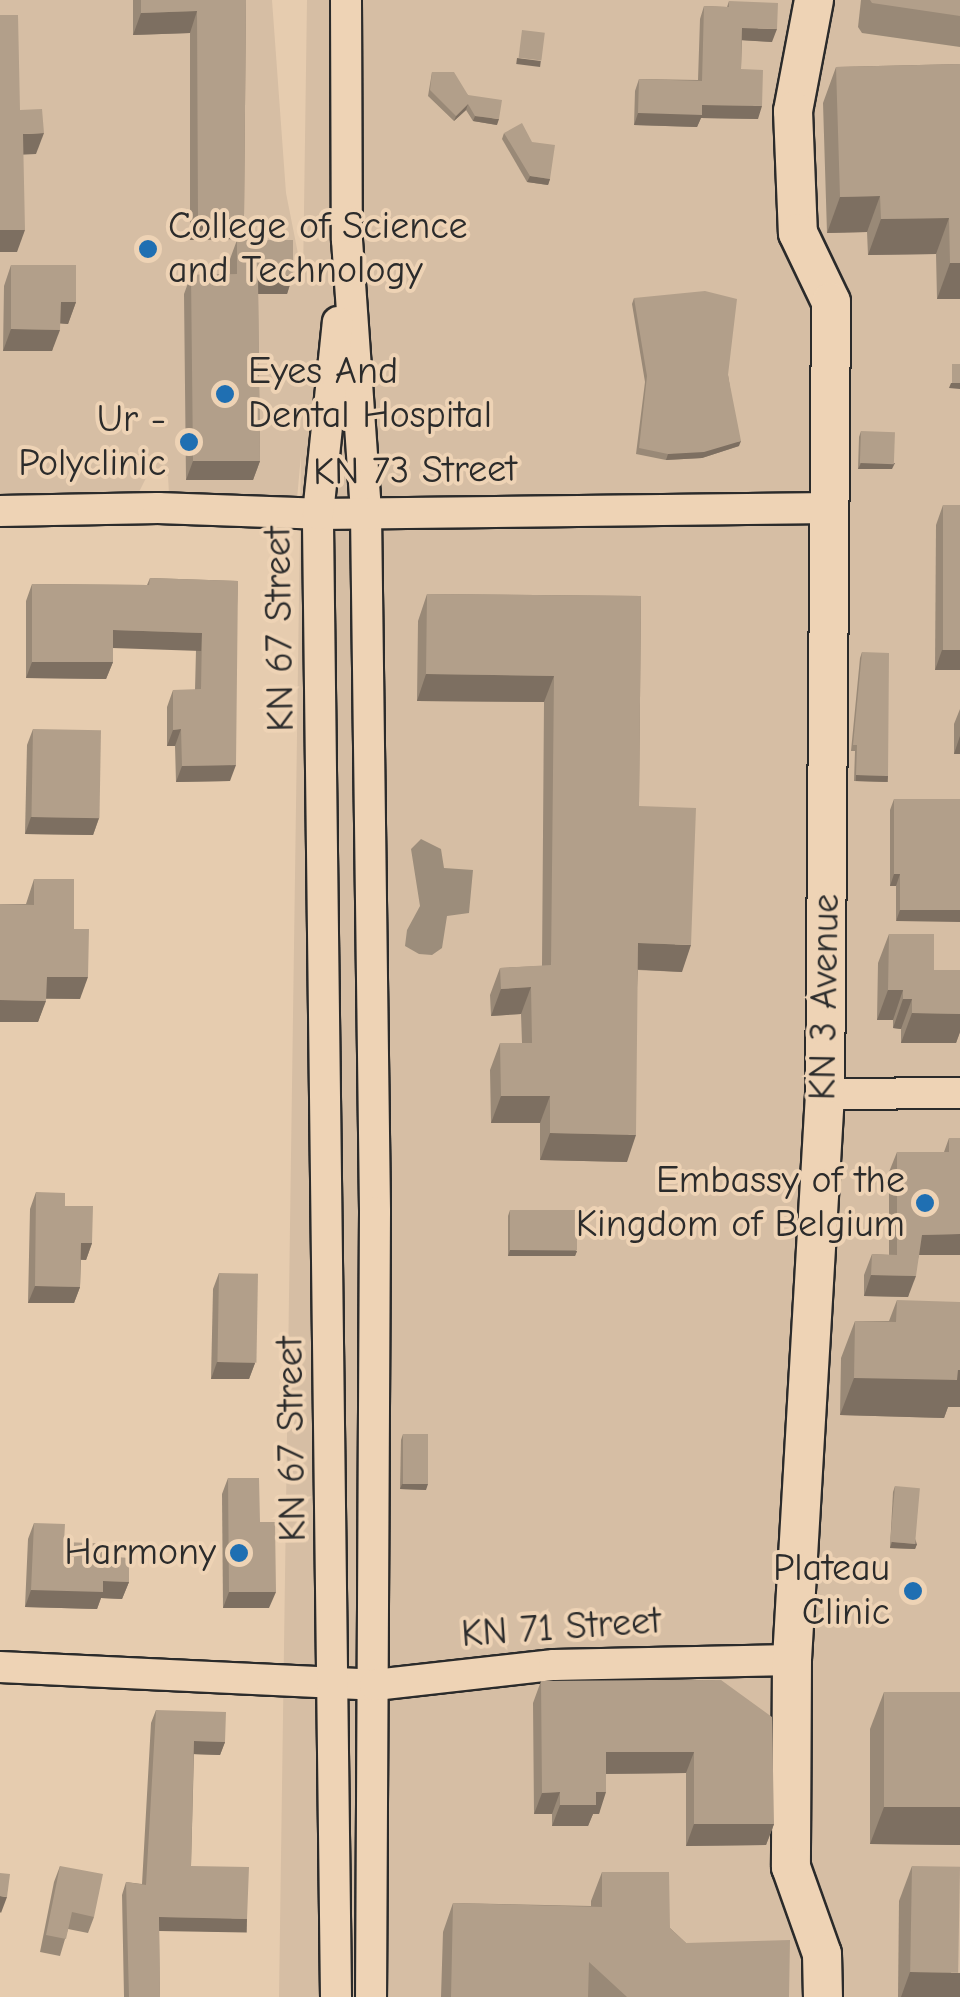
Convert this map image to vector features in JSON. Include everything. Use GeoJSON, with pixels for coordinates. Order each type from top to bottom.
{"type":"FeatureCollection","features":[{"type":"Feature","properties":{"kind":"main road","name":"KN 3 Avenue"},"geometry":{"type":"LineString","coordinates":[[814,0],[793,111],[798,233],[831,302],[825,1094],[792,1660],[791,1868],[822,1954],[823,1997]]}},
{"type":"Feature","properties":{"kind":"street"},"geometry":{"type":"LineString","coordinates":[[346,0],[347,240],[366,513],[374,1684],[371,1997]]}},
{"type":"Feature","properties":{"kind":"street","name":"KN 67 Street"},"geometry":{"type":"LineString","coordinates":[[336,1997],[318,514],[347,240]]}},
{"type":"Feature","properties":{"kind":"street","name":"KN 73 Street"},"geometry":{"type":"LineString","coordinates":[[0,510],[158,508],[318,514],[831,508]]}},
{"type":"Feature","properties":{"kind":"street"},"geometry":{"type":"LineString","coordinates":[[825,1094],[960,1093]]}},
{"type":"Feature","properties":{"kind":"street","name":"KN 71 Street"},"geometry":{"type":"LineString","coordinates":[[0,1667],[335,1685],[554,1664],[792,1660]]}},
{"type":"Feature","properties":{"kind":"shaded area"},"geometry":{"type":"Polygon","coordinates":[[[0,0],[272,0],[286,193],[303,279],[307,0],[960,0],[960,1997],[279,1997],[301,455],[297,499],[169,494],[168,476],[148,474],[138,494],[0,497],[0,0]]]}},
{"type":"Feature","properties":{"kind":"shaded area"},"geometry":{"type":"Polygon","coordinates":[[[421,839],[441,849],[444,868],[473,870],[469,913],[447,916],[442,948],[432,955],[419,954],[405,946],[407,930],[420,906],[411,849],[421,839]]]}},
{"type":"Feature","properties":{"kind":"building"},"geometry":{"type":"Polygon","coordinates":[[[141,0],[246,0],[244,218],[198,219],[197,11],[141,13],[141,0]]]}},
{"type":"Feature","properties":{"kind":"building"},"geometry":{"type":"Polygon","coordinates":[[[870,0],[960,0],[960,16],[872,3],[870,0]]]}},
{"type":"Feature","properties":{"kind":"building"},"geometry":{"type":"Polygon","coordinates":[[[729,1],[778,3],[777,29],[742,28],[741,69],[763,70],[762,106],[702,105],[702,115],[638,113],[639,79],[702,81],[704,6],[729,7],[729,1]]]}},
{"type":"Feature","properties":{"kind":"building"},"geometry":{"type":"Polygon","coordinates":[[[0,15],[18,15],[20,110],[42,109],[44,133],[23,134],[25,230],[0,230],[0,15]]]}},
{"type":"Feature","properties":{"kind":"building"},"geometry":{"type":"Polygon","coordinates":[[[522,30],[545,33],[541,61],[519,58],[522,30]]]}},
{"type":"Feature","properties":{"kind":"building"},"geometry":{"type":"Polygon","coordinates":[[[960,64],[960,263],[950,263],[949,218],[881,219],[880,196],[840,197],[836,67],[960,64]]]}},
{"type":"Feature","properties":{"kind":"building"},"geometry":{"type":"Polygon","coordinates":[[[432,72],[454,72],[468,95],[502,100],[499,119],[475,116],[468,104],[456,116],[430,90],[432,72]]]}},
{"type":"Feature","properties":{"kind":"building"},"geometry":{"type":"Polygon","coordinates":[[[522,123],[532,142],[555,145],[550,179],[530,176],[504,133],[522,123]]]}},
{"type":"Feature","properties":{"kind":"building"},"geometry":{"type":"Polygon","coordinates":[[[237,240],[293,240],[293,275],[258,275],[260,461],[193,461],[191,275],[237,274],[237,240]]]}},
{"type":"Feature","properties":{"kind":"building"},"geometry":{"type":"Polygon","coordinates":[[[11,265],[76,265],[76,302],[61,302],[60,330],[11,329],[11,265]]]}},
{"type":"Feature","properties":{"kind":"building"},"geometry":{"type":"Polygon","coordinates":[[[705,291],[737,299],[728,375],[741,441],[704,452],[668,454],[639,448],[647,376],[634,298],[705,291]]]}},
{"type":"Feature","properties":{"kind":"building"},"geometry":{"type":"Polygon","coordinates":[[[952,364],[960,364],[960,383],[952,383],[952,364]]]}},
{"type":"Feature","properties":{"kind":"building"},"geometry":{"type":"Polygon","coordinates":[[[861,431],[895,432],[894,464],[860,463],[861,431]]]}},
{"type":"Feature","properties":{"kind":"building"},"geometry":{"type":"Polygon","coordinates":[[[943,505],[960,505],[960,650],[943,650],[943,505]]]}},
{"type":"Feature","properties":{"kind":"building"},"geometry":{"type":"Polygon","coordinates":[[[150,578],[238,581],[236,765],[182,766],[181,729],[173,730],[173,690],[201,689],[202,633],[113,630],[113,662],[32,662],[32,584],[149,585],[150,578]]]}},
{"type":"Feature","properties":{"kind":"building"},"geometry":{"type":"Polygon","coordinates":[[[427,594],[641,596],[639,806],[696,808],[691,945],[638,943],[636,1135],[550,1133],[550,1096],[501,1096],[500,1043],[532,1043],[531,987],[501,989],[500,968],[551,965],[554,676],[426,674],[427,594]]]}},
{"type":"Feature","properties":{"kind":"building"},"geometry":{"type":"Polygon","coordinates":[[[862,652],[889,653],[888,776],[856,775],[857,745],[853,745],[862,652]]]}},
{"type":"Feature","properties":{"kind":"building"},"geometry":{"type":"Polygon","coordinates":[[[33,729],[101,730],[99,818],[31,817],[33,729]]]}},
{"type":"Feature","properties":{"kind":"building"},"geometry":{"type":"Polygon","coordinates":[[[894,799],[960,799],[960,910],[900,910],[900,874],[894,874],[894,799]]]}},
{"type":"Feature","properties":{"kind":"building"},"geometry":{"type":"Polygon","coordinates":[[[34,879],[74,879],[74,929],[89,929],[88,977],[47,977],[46,1001],[0,1000],[0,904],[34,905],[34,879]]]}},
{"type":"Feature","properties":{"kind":"building"},"geometry":{"type":"Polygon","coordinates":[[[889,934],[934,934],[934,970],[960,970],[960,1014],[912,1013],[912,999],[903,999],[903,990],[888,990],[889,934]]]}},
{"type":"Feature","properties":{"kind":"building","name":"Embassy of the Kingdom of Belgium"},"geometry":{"type":"Polygon","coordinates":[[[949,1138],[960,1138],[960,1234],[922,1235],[916,1276],[871,1275],[872,1254],[897,1255],[897,1152],[949,1152],[949,1138]]]}},
{"type":"Feature","properties":{"kind":"building"},"geometry":{"type":"Polygon","coordinates":[[[36,1192],[65,1193],[65,1206],[93,1206],[92,1243],[81,1243],[80,1287],[35,1286],[36,1192]]]}},
{"type":"Feature","properties":{"kind":"building"},"geometry":{"type":"Polygon","coordinates":[[[510,1210],[577,1210],[577,1250],[510,1250],[510,1210]]]}},
{"type":"Feature","properties":{"kind":"building"},"geometry":{"type":"Polygon","coordinates":[[[219,1273],[258,1274],[256,1363],[217,1362],[219,1273]]]}},
{"type":"Feature","properties":{"kind":"building"},"geometry":{"type":"Polygon","coordinates":[[[897,1300],[960,1302],[957,1380],[854,1378],[855,1321],[896,1322],[897,1300]]]}},
{"type":"Feature","properties":{"kind":"building"},"geometry":{"type":"Polygon","coordinates":[[[403,1434],[428,1434],[428,1484],[403,1484],[403,1434]]]}},
{"type":"Feature","properties":{"kind":"building"},"geometry":{"type":"Polygon","coordinates":[[[228,1478],[259,1478],[260,1522],[275,1522],[276,1592],[229,1592],[228,1478]]]}},
{"type":"Feature","properties":{"kind":"building"},"geometry":{"type":"Polygon","coordinates":[[[895,1486],[920,1488],[915,1544],[890,1542],[895,1486]]]}},
{"type":"Feature","properties":{"kind":"building"},"geometry":{"type":"Polygon","coordinates":[[[34,1523],[65,1524],[64,1542],[116,1544],[116,1557],[129,1558],[129,1582],[103,1581],[103,1592],[31,1590],[34,1523]]]}},
{"type":"Feature","properties":{"kind":"building"},"geometry":{"type":"Polygon","coordinates":[[[721,1680],[772,1717],[774,1824],[694,1824],[694,1752],[606,1752],[606,1792],[596,1792],[596,1805],[560,1805],[560,1792],[542,1793],[541,1681],[721,1680]]]}},
{"type":"Feature","properties":{"kind":"building"},"geometry":{"type":"Polygon","coordinates":[[[884,1692],[960,1692],[960,1807],[884,1807],[884,1692]]]}},
{"type":"Feature","properties":{"kind":"building"},"geometry":{"type":"Polygon","coordinates":[[[156,1710],[226,1712],[225,1742],[194,1741],[191,1866],[249,1867],[247,1919],[159,1917],[160,1997],[129,1997],[126,1882],[146,1885],[156,1710]]]}},
{"type":"Feature","properties":{"kind":"building"},"geometry":{"type":"Polygon","coordinates":[[[60,1866],[103,1874],[94,1917],[72,1912],[66,1939],[46,1935],[60,1866]]]}},
{"type":"Feature","properties":{"kind":"building"},"geometry":{"type":"Polygon","coordinates":[[[912,1866],[960,1867],[958,1973],[910,1972],[912,1866]]]}},
{"type":"Feature","properties":{"kind":"building"},"geometry":{"type":"Polygon","coordinates":[[[602,1872],[669,1872],[670,1928],[686,1943],[790,1940],[789,1997],[627,1997],[589,1962],[588,1997],[451,1997],[453,1903],[602,1907],[602,1872]]]}},
{"type":"Feature","properties":{"kind":"building"},"geometry":{"type":"Polygon","coordinates":[[[0,1873],[10,1874],[7,1897],[0,1896],[0,1873]]]}},
{"type":"Feature","properties":{"kind":"place","name":"College of Science and Technology"},"geometry":{"type":"Point","coordinates":[148,249]}},
{"type":"Feature","properties":{"kind":"place","name":"Eyes And Dental Hospital"},"geometry":{"type":"Point","coordinates":[225,394]}},
{"type":"Feature","properties":{"kind":"place","name":"Ur - Polyclinic"},"geometry":{"type":"Point","coordinates":[189,442]}},
{"type":"Feature","properties":{"kind":"place","name":"Embassy of the Kingdom of Belgium"},"geometry":{"type":"Point","coordinates":[925,1203]}},
{"type":"Feature","properties":{"kind":"place","name":"Harmony"},"geometry":{"type":"Point","coordinates":[239,1553]}},
{"type":"Feature","properties":{"kind":"place","name":"Plateau Clinic"},"geometry":{"type":"Point","coordinates":[913,1591]}}]}
